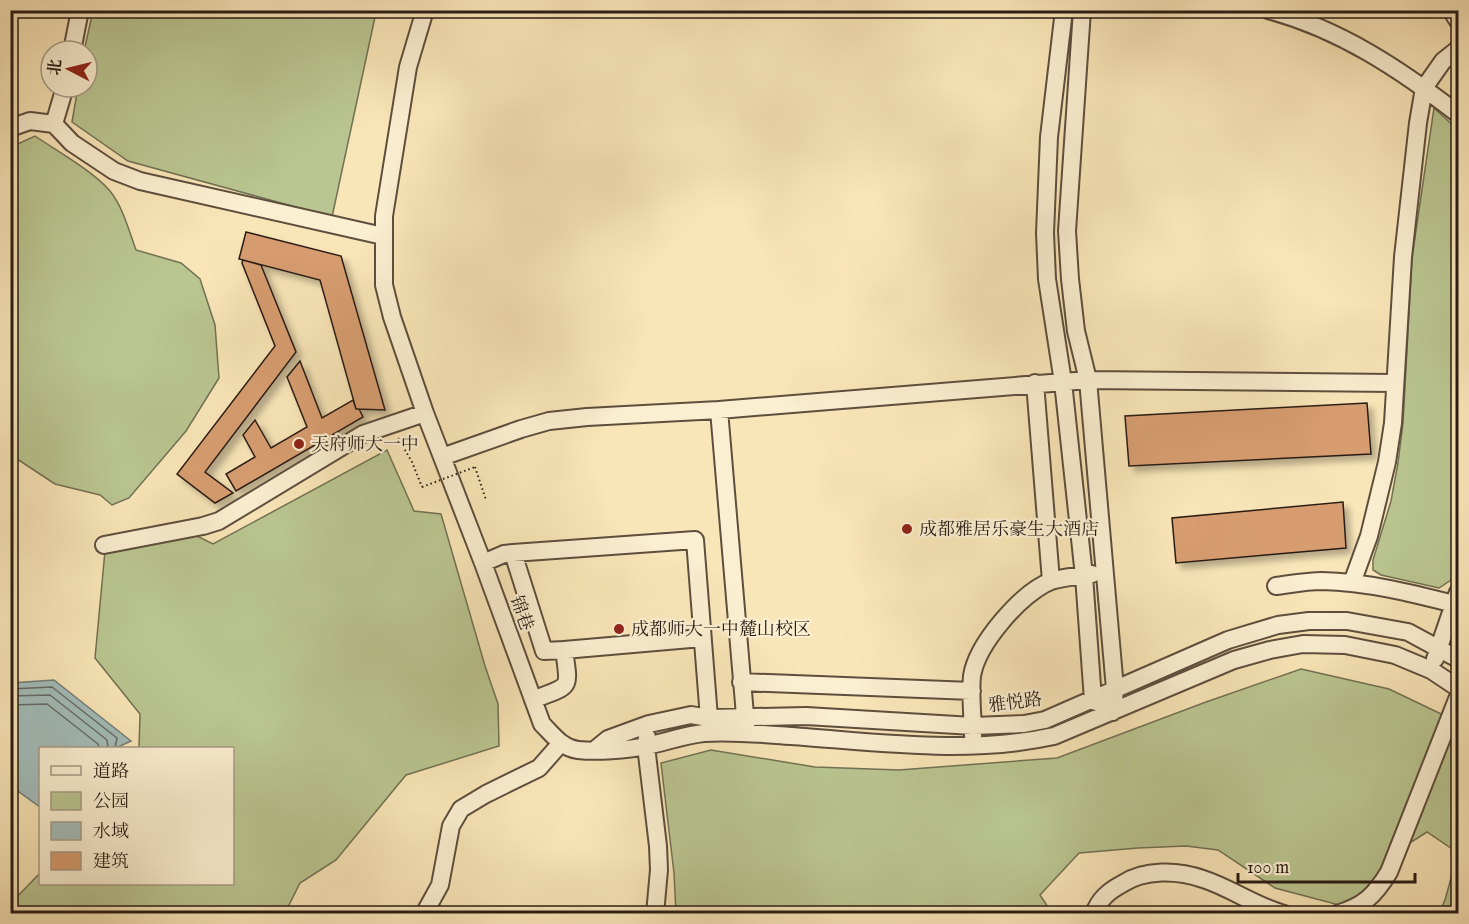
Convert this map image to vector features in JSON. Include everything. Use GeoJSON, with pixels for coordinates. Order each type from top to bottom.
{"type":"FeatureCollection","features":[{"type":"Feature","properties":{"kind":"street"},"geometry":{"type":"LineString","coordinates":[[74,39],[80,10]]}},
{"type":"Feature","properties":{"kind":"street","name":"锦巷"},"geometry":{"type":"LineString","coordinates":[[425,10],[408,67],[384,216],[384,285],[389,307],[425,414],[483,562],[542,724],[561,743]]}},
{"type":"Feature","properties":{"kind":"street"},"geometry":{"type":"LineString","coordinates":[[1064,10],[1049,137],[1045,233],[1047,279],[1063,381],[1084,576],[1093,699],[1113,712]]}},
{"type":"Feature","properties":{"kind":"street"},"geometry":{"type":"LineString","coordinates":[[1082,10],[1067,231],[1075,321],[1088,380],[1115,689],[1113,712]]}},
{"type":"Feature","properties":{"kind":"street"},"geometry":{"type":"LineString","coordinates":[[1268,10],[1293,13],[1347,41],[1396,68],[1458,114]]}},
{"type":"Feature","properties":{"kind":"street"},"geometry":{"type":"LineString","coordinates":[[1451,10],[1458,21]]}},
{"type":"Feature","properties":{"kind":"street"},"geometry":{"type":"LineString","coordinates":[[1352,583],[1380,499],[1393,423],[1402,257],[1424,88],[1443,61],[1458,49]]}},
{"type":"Feature","properties":{"kind":"street"},"geometry":{"type":"LineString","coordinates":[[54,124],[61,99]]}},
{"type":"Feature","properties":{"kind":"street"},"geometry":{"type":"LineString","coordinates":[[10,128],[30,121],[54,124],[72,143],[106,165],[140,181],[383,236]]}},
{"type":"Feature","properties":{"kind":"street"},"geometry":{"type":"LineString","coordinates":[[442,457],[521,429],[549,422],[586,417],[719,410],[1063,381],[1395,382]]}},
{"type":"Feature","properties":{"kind":"street"},"geometry":{"type":"LineString","coordinates":[[1035,383],[1051,581]]}},
{"type":"Feature","properties":{"kind":"street"},"geometry":{"type":"LineString","coordinates":[[719,410],[746,725]]}},
{"type":"Feature","properties":{"kind":"street"},"geometry":{"type":"LineString","coordinates":[[104,545],[219,521],[363,434],[425,414]]}},
{"type":"Feature","properties":{"kind":"street"},"geometry":{"type":"LineString","coordinates":[[483,562],[513,553],[695,540],[709,718]]}},
{"type":"Feature","properties":{"kind":"street"},"geometry":{"type":"LineString","coordinates":[[513,553],[544,651],[702,638]]}},
{"type":"Feature","properties":{"kind":"street"},"geometry":{"type":"LineString","coordinates":[[974,746],[973,673],[980,654],[996,629],[1026,597],[1051,581],[1105,573]]}},
{"type":"Feature","properties":{"kind":"street"},"geometry":{"type":"LineString","coordinates":[[1276,586],[1320,581],[1352,583],[1456,598],[1431,670]]}},
{"type":"Feature","properties":{"kind":"street","name":"雅悦路"},"geometry":{"type":"LineString","coordinates":[[594,750],[608,739],[649,724],[691,715],[746,725],[806,716],[973,726],[1024,724],[1045,720],[1228,640],[1278,625],[1309,621],[1347,621],[1408,632],[1458,659]]}},
{"type":"Feature","properties":{"kind":"street"},"geometry":{"type":"LineString","coordinates":[[424,914],[440,885],[451,826],[461,809],[539,768],[561,743],[577,750],[646,746],[667,739],[746,725],[950,746],[1018,743],[1054,736],[1234,660],[1303,644],[1345,645],[1395,656],[1431,670],[1458,688]]}},
{"type":"Feature","properties":{"kind":"street"},"geometry":{"type":"LineString","coordinates":[[533,700],[565,687],[569,681],[564,650]]}},
{"type":"Feature","properties":{"kind":"street"},"geometry":{"type":"LineString","coordinates":[[741,682],[972,691]]}},
{"type":"Feature","properties":{"kind":"street"},"geometry":{"type":"LineString","coordinates":[[1337,914],[1360,905],[1377,892],[1389,872],[1458,696]]}},
{"type":"Feature","properties":{"kind":"street"},"geometry":{"type":"LineString","coordinates":[[649,724],[646,746],[658,858],[654,914]]}},
{"type":"Feature","properties":{"kind":"street"},"geometry":{"type":"LineString","coordinates":[[1094,914],[1096,906],[1110,891],[1128,879],[1149,873],[1177,874],[1203,879],[1269,910],[1284,914]]}},
{"type":"Feature","properties":{"kind":"path"},"geometry":{"type":"LineString","coordinates":[[390,425],[412,462],[423,487],[475,467],[486,500]]}},
{"type":"Feature","properties":{"kind":"green space"},"geometry":{"type":"Polygon","coordinates":[[[364,10],[375,17],[332,217],[128,161],[72,122],[76,99],[99,99],[99,39],[87,39],[93,11],[364,10]]]}},
{"type":"Feature","properties":{"kind":"green space"},"geometry":{"type":"Polygon","coordinates":[[[1434,108],[1458,130],[1458,562],[1451,580],[1439,588],[1381,575],[1373,570],[1373,560],[1391,501],[1398,463],[1403,423],[1412,258],[1434,108]]]}},
{"type":"Feature","properties":{"kind":"green space"},"geometry":{"type":"Polygon","coordinates":[[[35,136],[85,169],[110,191],[122,212],[136,250],[181,263],[200,279],[215,325],[219,378],[186,431],[129,498],[112,505],[100,495],[55,484],[11,455],[11,147],[35,136]]]}},
{"type":"Feature","properties":{"kind":"green space"},"geometry":{"type":"Polygon","coordinates":[[[387,450],[414,511],[441,514],[498,704],[499,746],[406,775],[336,860],[300,883],[285,913],[11,914],[10,904],[39,874],[39,885],[234,885],[234,747],[139,747],[140,714],[95,658],[105,551],[193,534],[213,544],[387,450]]]}},
{"type":"Feature","properties":{"kind":"green space"},"geometry":{"type":"Polygon","coordinates":[[[1301,669],[1389,689],[1458,722],[1458,853],[1427,832],[1397,851],[1374,888],[1339,905],[1275,888],[1218,850],[1186,846],[1079,853],[1040,895],[1052,913],[676,913],[674,873],[661,763],[711,750],[815,767],[899,770],[1057,758],[1301,669]]]}},
{"type":"Feature","properties":{"kind":"green space"},"geometry":{"type":"Polygon","coordinates":[[[1458,853],[1458,913],[1439,913],[1445,900],[1458,853]]]}},
{"type":"Feature","properties":{"kind":"water"},"geometry":{"type":"Polygon","coordinates":[[[54,680],[131,741],[118,747],[39,747],[39,806],[11,786],[11,683],[54,680]]]}},
{"type":"Feature","properties":{"kind":"building"},"geometry":{"type":"Polygon","coordinates":[[[246,232],[341,256],[385,410],[356,409],[320,280],[239,259],[246,232]]]}},
{"type":"Feature","properties":{"kind":"building"},"geometry":{"type":"Polygon","coordinates":[[[243,260],[261,265],[296,352],[205,472],[233,493],[215,503],[177,474],[275,346],[242,263],[243,260]]]}},
{"type":"Feature","properties":{"kind":"building"},"geometry":{"type":"Polygon","coordinates":[[[300,361],[322,418],[353,400],[356,409],[359,409],[363,417],[236,491],[226,474],[255,457],[243,435],[255,420],[271,448],[307,427],[287,377],[300,361]]]}},
{"type":"Feature","properties":{"kind":"building"},"geometry":{"type":"Polygon","coordinates":[[[1367,403],[1371,454],[1129,466],[1125,416],[1367,403]]]}},
{"type":"Feature","properties":{"kind":"building"},"geometry":{"type":"Polygon","coordinates":[[[1343,502],[1346,548],[1176,563],[1172,518],[1343,502]]]}},
{"type":"Feature","properties":{"kind":"place","name":"天府师大一中"},"geometry":{"type":"Point","coordinates":[299,444]}},
{"type":"Feature","properties":{"kind":"place","name":"成都雅居乐豪生大酒店"},"geometry":{"type":"Point","coordinates":[907,529]}},
{"type":"Feature","properties":{"kind":"place","name":"成都师大一中麓山校区"},"geometry":{"type":"Point","coordinates":[619,629]}}]}
